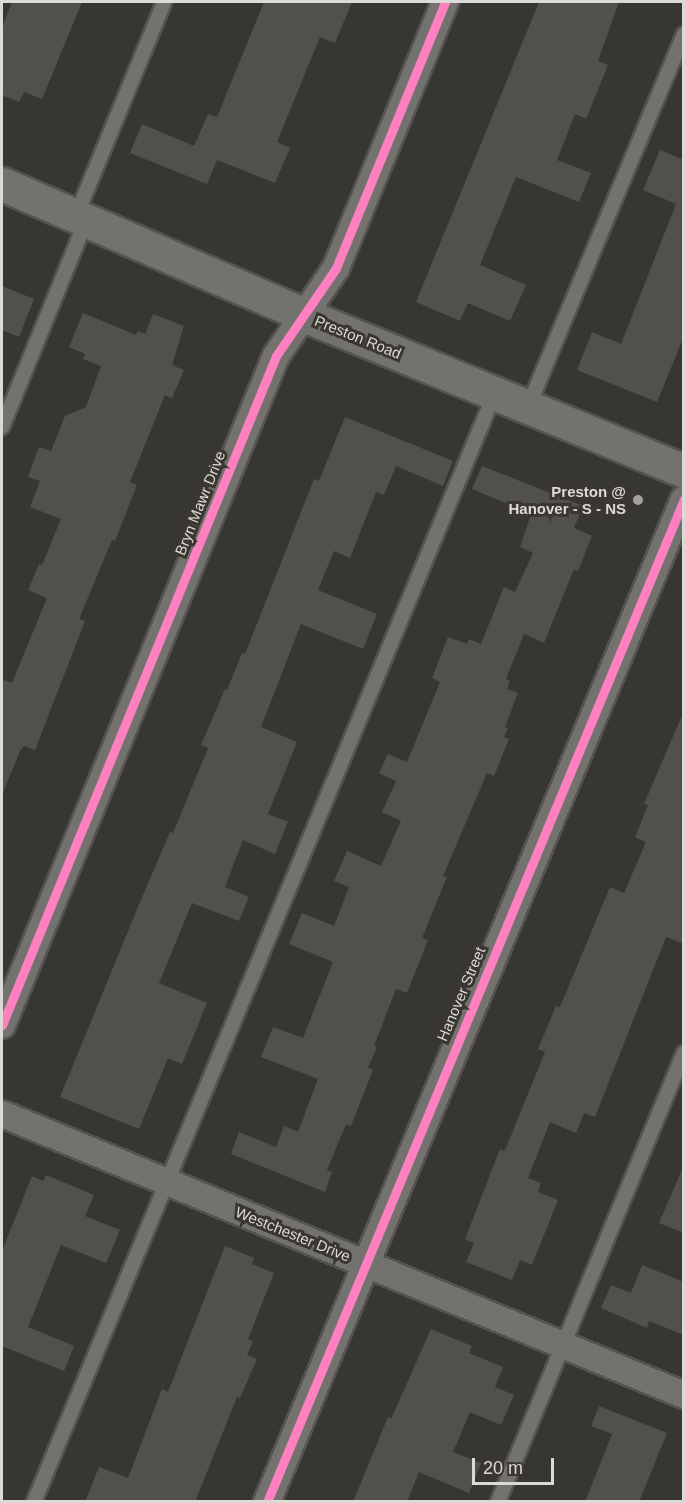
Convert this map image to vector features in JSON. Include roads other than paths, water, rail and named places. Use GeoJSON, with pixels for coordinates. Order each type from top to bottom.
{"type":"FeatureCollection","features":[{"type":"Feature","properties":{"kind":"main road","name":"Preston Road"},"geometry":{"type":"LineString","coordinates":[[2,184],[304,315],[684,471]]}},
{"type":"Feature","properties":{"kind":"street","name":"Bryn Mawr Drive"},"geometry":{"type":"LineString","coordinates":[[2,1025],[276,356],[336,268],[445,2]]}},
{"type":"Feature","properties":{"kind":"street","name":"Hanover Street"},"geometry":{"type":"LineString","coordinates":[[267,1502],[684,499]]}},
{"type":"Feature","properties":{"kind":"street","name":"Westchester Drive"},"geometry":{"type":"LineString","coordinates":[[2,1114],[684,1395]]}},
{"type":"Feature","properties":{"kind":"lane"},"geometry":{"type":"LineString","coordinates":[[2,427],[164,2]]}},
{"type":"Feature","properties":{"kind":"lane"},"geometry":{"type":"LineString","coordinates":[[528,406],[684,34]]}},
{"type":"Feature","properties":{"kind":"lane"},"geometry":{"type":"LineString","coordinates":[[34,1502],[495,393]]}},
{"type":"Feature","properties":{"kind":"lane"},"geometry":{"type":"LineString","coordinates":[[498,1502],[684,1053]]}},
{"type":"Feature","properties":{"kind":"place","name":"Preston @ Hanover - S - NS"},"geometry":{"type":"Point","coordinates":[638,500]}}]}
